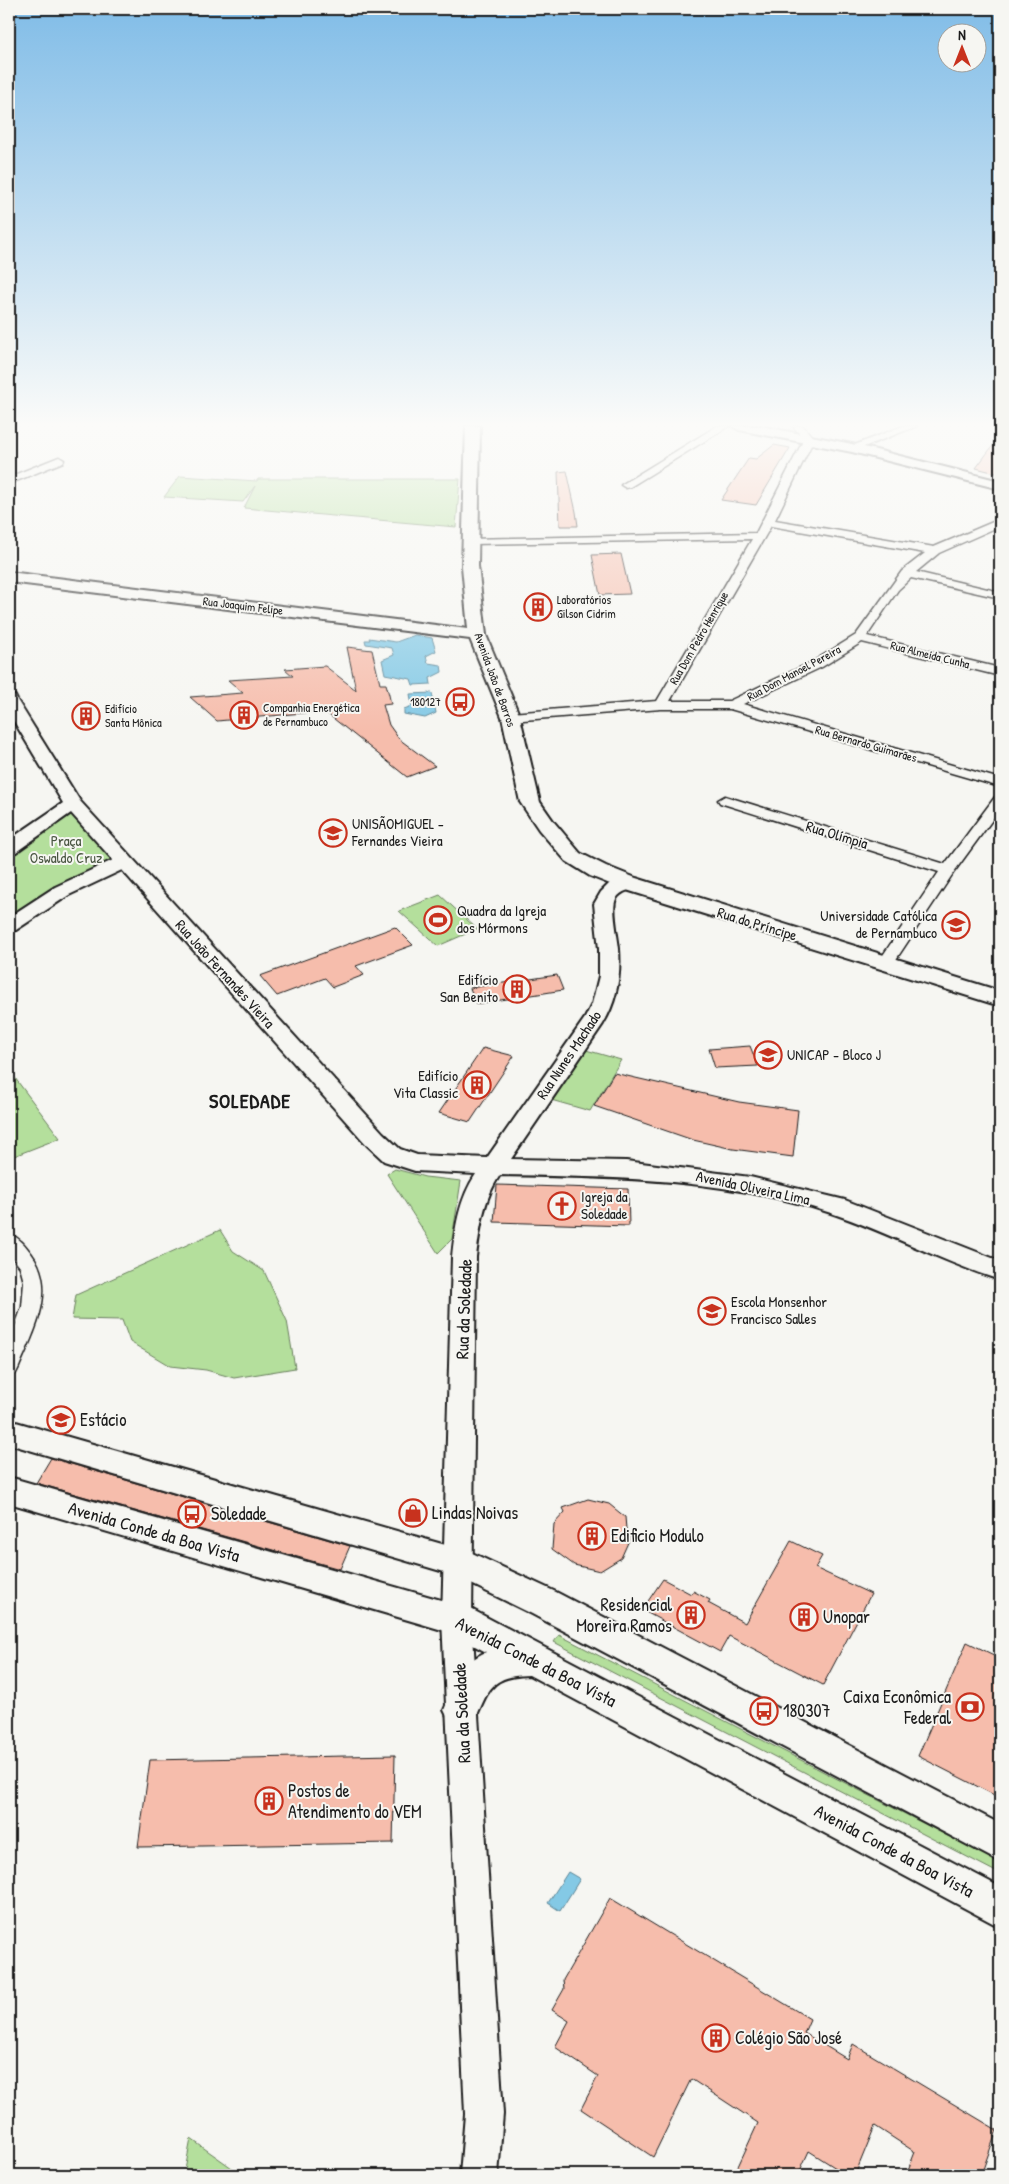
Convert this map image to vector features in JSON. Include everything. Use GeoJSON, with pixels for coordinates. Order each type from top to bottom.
{"type":"FeatureCollection","features":[{"type":"Feature","properties":{"kind":"main road","name":"Avenida João de Barros"},"geometry":{"type":"LineString","coordinates":[[471,528],[470,566],[477,635],[510,717],[530,802],[546,826],[573,857],[598,871],[628,883]]}},
{"type":"Feature","properties":{"kind":"main road","name":"Rua Joaquim Felipe"},"geometry":{"type":"LineString","coordinates":[[9,577],[477,635]]}},
{"type":"Feature","properties":{"kind":"main road","name":"Rua do Príncipe"},"geometry":{"type":"LineString","coordinates":[[628,883],[1000,999]]}},
{"type":"Feature","properties":{"kind":"main road"},"geometry":{"type":"LineString","coordinates":[[9,1432],[458,1562],[544,1603],[1000,1844]]}},
{"type":"Feature","properties":{"kind":"main road","name":"Avenida Conde da Boa Vista"},"geometry":{"type":"LineString","coordinates":[[9,1490],[457,1619],[1000,1908]]}},
{"type":"Feature","properties":{"kind":"main road"},"geometry":{"type":"LineString","coordinates":[[462,1710],[474,1683],[490,1665],[503,1660],[532,1659]]}},
{"type":"Feature","properties":{"kind":"street","name":"Rua Dom Pedro Henrique"},"geometry":{"type":"LineString","coordinates":[[661,705],[764,528]]}},
{"type":"Feature","properties":{"kind":"street"},"geometry":{"type":"LineString","coordinates":[[802,528],[935,551]]}},
{"type":"Feature","properties":{"kind":"street","name":"Rua Dom Manoel Pereira"},"geometry":{"type":"LineString","coordinates":[[510,717],[661,705],[731,706],[792,678],[860,638],[906,573],[935,551],[987,528]]}},
{"type":"Feature","properties":{"kind":"street"},"geometry":{"type":"LineString","coordinates":[[471,541],[759,536]]}},
{"type":"Feature","properties":{"kind":"street"},"geometry":{"type":"LineString","coordinates":[[906,573],[1000,595]]}},
{"type":"Feature","properties":{"kind":"street","name":"Rua Almeida Cunha"},"geometry":{"type":"LineString","coordinates":[[860,638],[1000,672]]}},
{"type":"Feature","properties":{"kind":"street","name":"Rua João Fernandes Vieira"},"geometry":{"type":"LineString","coordinates":[[9,700],[73,804],[375,1139],[392,1155],[415,1163],[493,1167]]}},
{"type":"Feature","properties":{"kind":"street","name":"Rua Bernardo Guimarães"},"geometry":{"type":"LineString","coordinates":[[731,706],[1000,783]]}},
{"type":"Feature","properties":{"kind":"street","name":"Rua Olímpia"},"geometry":{"type":"LineString","coordinates":[[725,800],[948,870]]}},
{"type":"Feature","properties":{"kind":"street"},"geometry":{"type":"LineString","coordinates":[[885,964],[948,870],[1000,800]]}},
{"type":"Feature","properties":{"kind":"street"},"geometry":{"type":"LineString","coordinates":[[9,848],[73,804]]}},
{"type":"Feature","properties":{"kind":"street"},"geometry":{"type":"LineString","coordinates":[[9,926],[62,891],[124,862]]}},
{"type":"Feature","properties":{"kind":"street","name":"Rua Nunes Machado"},"geometry":{"type":"LineString","coordinates":[[493,1167],[605,1001],[610,975],[604,904],[606,896],[612,890],[628,883]]}},
{"type":"Feature","properties":{"kind":"street","name":"Avenida Oliveira Lima"},"geometry":{"type":"LineString","coordinates":[[493,1167],[626,1170],[686,1175],[750,1185],[836,1206],[1000,1270]]}},
{"type":"Feature","properties":{"kind":"street","name":"Rua da Soledade"},"geometry":{"type":"LineString","coordinates":[[479,2175],[484,2114],[457,1619],[464,1257],[469,1218],[481,1184],[493,1167]]}},
{"type":"Feature","properties":{"kind":"street"},"geometry":{"type":"LineString","coordinates":[[9,1367],[33,1305],[34,1287],[31,1269],[10,1242]]}},
{"type":"Feature","properties":{"kind":"green space","name":"Praça Oswaldo Cruz"},"geometry":{"type":"Polygon","coordinates":[[[77,815],[116,857],[112,862],[51,889],[9,918],[9,853],[61,816],[77,815]]]}},
{"type":"Feature","properties":{"kind":"green space","name":"Quadra da Igreja dos Mórmons"},"geometry":{"type":"Polygon","coordinates":[[[440,895],[477,929],[438,946],[399,911],[440,895]]]}},
{"type":"Feature","properties":{"kind":"green space"},"geometry":{"type":"Polygon","coordinates":[[[586,1050],[621,1060],[590,1111],[551,1100],[586,1050]]]}},
{"type":"Feature","properties":{"kind":"green space"},"geometry":{"type":"Polygon","coordinates":[[[9,1070],[60,1138],[9,1158],[9,1070]]]}},
{"type":"Feature","properties":{"kind":"green space"},"geometry":{"type":"Polygon","coordinates":[[[395,1169],[425,1177],[461,1181],[452,1239],[438,1253],[387,1174],[395,1169]]]}},
{"type":"Feature","properties":{"kind":"green space"},"geometry":{"type":"Polygon","coordinates":[[[220,1230],[233,1251],[264,1271],[287,1321],[295,1368],[234,1378],[206,1370],[170,1366],[130,1342],[122,1320],[72,1319],[76,1295],[220,1230]]]}},
{"type":"Feature","properties":{"kind":"green space"},"geometry":{"type":"Polygon","coordinates":[[[559,1635],[1000,1863],[1000,1874],[554,1642],[559,1635]]]}},
{"type":"Feature","properties":{"kind":"green space"},"geometry":{"type":"Polygon","coordinates":[[[191,2139],[242,2175],[184,2175],[191,2139]]]}},
{"type":"Feature","properties":{"kind":"water"},"geometry":{"type":"Polygon","coordinates":[[[415,635],[432,638],[436,651],[426,656],[428,663],[441,665],[442,672],[430,678],[431,684],[413,685],[411,679],[385,674],[382,660],[394,655],[392,648],[366,644],[365,640],[370,640],[369,638],[396,642],[415,635]]]}},
{"type":"Feature","properties":{"kind":"water"},"geometry":{"type":"Polygon","coordinates":[[[432,693],[436,713],[425,718],[404,714],[404,709],[412,706],[410,694],[432,693]]]}},
{"type":"Feature","properties":{"kind":"water"},"geometry":{"type":"Polygon","coordinates":[[[568,1872],[580,1879],[560,1911],[548,1903],[568,1872]]]}},
{"type":"Feature","properties":{"kind":"building"},"geometry":{"type":"Polygon","coordinates":[[[621,554],[630,594],[600,595],[592,555],[621,554]]]}},
{"type":"Feature","properties":{"kind":"building","name":"Companhia Energética de Pernambuco"},"geometry":{"type":"Polygon","coordinates":[[[347,647],[372,650],[380,684],[386,684],[389,695],[391,704],[383,705],[389,725],[399,739],[435,766],[407,777],[324,711],[217,721],[190,697],[243,693],[228,680],[293,676],[285,669],[325,666],[356,690],[347,647]]]}},
{"type":"Feature","properties":{"kind":"building"},"geometry":{"type":"Polygon","coordinates":[[[395,927],[413,945],[356,966],[364,975],[333,987],[325,978],[277,996],[260,976],[395,927]]]}},
{"type":"Feature","properties":{"kind":"building","name":"Edifício San Benito"},"geometry":{"type":"Polygon","coordinates":[[[557,975],[563,990],[476,1004],[470,988],[557,975]]]}},
{"type":"Feature","properties":{"kind":"building","name":"UNICAP - Bloco J"},"geometry":{"type":"Polygon","coordinates":[[[750,1046],[758,1066],[715,1068],[709,1049],[750,1046]]]}},
{"type":"Feature","properties":{"kind":"building","name":"Edifício Vita Classic"},"geometry":{"type":"Polygon","coordinates":[[[483,1048],[514,1056],[470,1122],[439,1113],[483,1048]]]}},
{"type":"Feature","properties":{"kind":"building","name":"UNICAP - Bloco J"},"geometry":{"type":"Polygon","coordinates":[[[614,1073],[739,1102],[798,1110],[793,1157],[733,1149],[693,1140],[594,1106],[614,1073]]]}},
{"type":"Feature","properties":{"kind":"building","name":"Igreja da Soledade"},"geometry":{"type":"Polygon","coordinates":[[[497,1185],[628,1189],[629,1226],[494,1222],[497,1185]]]}},
{"type":"Feature","properties":{"kind":"building","name":"Soledade"},"geometry":{"type":"Polygon","coordinates":[[[51,1458],[350,1546],[340,1569],[36,1483],[51,1458]]]}},
{"type":"Feature","properties":{"kind":"building","name":"Edificio Modulo"},"geometry":{"type":"Polygon","coordinates":[[[588,1499],[609,1504],[625,1517],[626,1529],[630,1538],[621,1558],[600,1571],[574,1565],[552,1549],[554,1524],[565,1512],[563,1508],[588,1499]]]}},
{"type":"Feature","properties":{"kind":"building","name":"Unopar"},"geometry":{"type":"Polygon","coordinates":[[[791,1541],[822,1556],[815,1568],[871,1594],[823,1685],[729,1636],[720,1652],[642,1610],[663,1579],[691,1594],[693,1591],[710,1600],[708,1603],[745,1623],[791,1541]]]}},
{"type":"Feature","properties":{"kind":"building","name":"Caixa Econômica Federal"},"geometry":{"type":"Polygon","coordinates":[[[967,1642],[1000,1658],[1000,1798],[918,1756],[967,1642]]]}},
{"type":"Feature","properties":{"kind":"building","name":"Postos de Atendimento do VEM"},"geometry":{"type":"Polygon","coordinates":[[[395,1755],[393,1843],[138,1847],[150,1760],[395,1755]]]}},
{"type":"Feature","properties":{"kind":"building","name":"Colégio São José"},"geometry":{"type":"Polygon","coordinates":[[[610,1898],[810,2019],[804,2033],[847,2059],[853,2044],[997,2130],[981,2175],[906,2175],[915,2152],[875,2126],[855,2175],[847,2175],[809,2151],[798,2175],[734,2175],[758,2123],[691,2079],[653,2157],[581,2109],[598,2076],[555,2047],[569,2021],[552,2010],[564,1989],[563,1980],[610,1898]]]}},
{"type":"Feature","properties":{"kind":"place","name":"Laboratórios Gilson Cidrim"},"geometry":{"type":"Point","coordinates":[538,607]}},
{"type":"Feature","properties":{"kind":"place","name":"180127"},"geometry":{"type":"Point","coordinates":[460,702]}},
{"type":"Feature","properties":{"kind":"place","name":"Companhia Energética de Pernambuco"},"geometry":{"type":"Point","coordinates":[244,715]}},
{"type":"Feature","properties":{"kind":"place","name":"Edifício Santa Mônica"},"geometry":{"type":"Point","coordinates":[86,716]}},
{"type":"Feature","properties":{"kind":"place","name":"UNISÃOMIGUEL - Fernandes Vieira"},"geometry":{"type":"Point","coordinates":[333,833]}},
{"type":"Feature","properties":{"kind":"place","name":"Quadra da Igreja dos Mórmons"},"geometry":{"type":"Point","coordinates":[438,920]}},
{"type":"Feature","properties":{"kind":"place","name":"Universidade Católica de Pernambuco"},"geometry":{"type":"Point","coordinates":[956,925]}},
{"type":"Feature","properties":{"kind":"place","name":"Edifício San Benito"},"geometry":{"type":"Point","coordinates":[517,989]}},
{"type":"Feature","properties":{"kind":"place","name":"UNICAP - Bloco J"},"geometry":{"type":"Point","coordinates":[768,1055]}},
{"type":"Feature","properties":{"kind":"place","name":"Edifício Vita Classic"},"geometry":{"type":"Point","coordinates":[477,1085]}},
{"type":"Feature","properties":{"kind":"place","name":"Igreja da Soledade"},"geometry":{"type":"Point","coordinates":[562,1206]}},
{"type":"Feature","properties":{"kind":"place","name":"Escola Monsenhor Francisco Salles"},"geometry":{"type":"Point","coordinates":[712,1311]}},
{"type":"Feature","properties":{"kind":"place","name":"Estácio"},"geometry":{"type":"Point","coordinates":[61,1420]}},
{"type":"Feature","properties":{"kind":"place","name":"Lindas Noivas"},"geometry":{"type":"Point","coordinates":[413,1513]}},
{"type":"Feature","properties":{"kind":"place","name":"Soledade"},"geometry":{"type":"Point","coordinates":[192,1514]}},
{"type":"Feature","properties":{"kind":"place","name":"Edificio Modulo"},"geometry":{"type":"Point","coordinates":[592,1536]}},
{"type":"Feature","properties":{"kind":"place","name":"Residencial Moreira Ramos"},"geometry":{"type":"Point","coordinates":[691,1615]}},
{"type":"Feature","properties":{"kind":"place","name":"Unopar"},"geometry":{"type":"Point","coordinates":[804,1617]}},
{"type":"Feature","properties":{"kind":"place","name":"Caixa Econômica Federal"},"geometry":{"type":"Point","coordinates":[970,1707]}},
{"type":"Feature","properties":{"kind":"place","name":"180307"},"geometry":{"type":"Point","coordinates":[764,1711]}},
{"type":"Feature","properties":{"kind":"place","name":"Postos de Atendimento do VEM"},"geometry":{"type":"Point","coordinates":[269,1801]}},
{"type":"Feature","properties":{"kind":"place","name":"Colégio São José"},"geometry":{"type":"Point","coordinates":[716,2038]}},
{"type":"Feature","properties":{"kind":"district","name":"SOLEDADE"},"geometry":{"type":"Point","coordinates":[250,1101]}}]}
